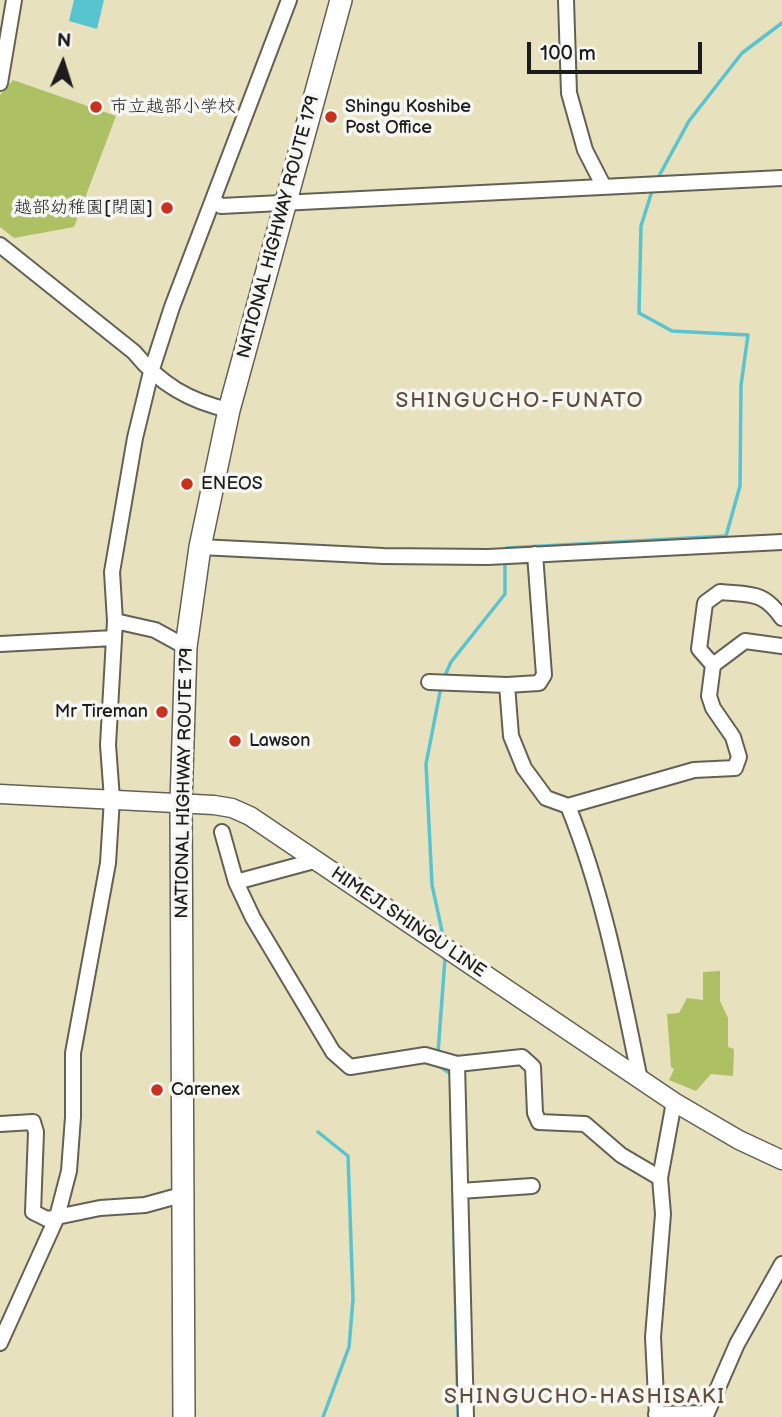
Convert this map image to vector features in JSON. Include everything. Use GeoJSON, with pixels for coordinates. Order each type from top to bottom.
{"type":"FeatureCollection","features":[{"type":"Feature","properties":{"kind":"highway","name":"NATIONAL HIGHWAY ROUTE 179"},"geometry":{"type":"LineString","coordinates":[[184,1417],[181,803],[186,647],[200,547],[229,410],[341,0]]}},
{"type":"Feature","properties":{"kind":"main road","name":"HIMEJI SHINGU LINE"},"geometry":{"type":"LineString","coordinates":[[0,794],[232,808],[256,820],[674,1102],[739,1140],[782,1160]]}},
{"type":"Feature","properties":{"kind":"street"},"geometry":{"type":"LineString","coordinates":[[0,83],[14,0]]}},
{"type":"Feature","properties":{"kind":"street"},"geometry":{"type":"LineString","coordinates":[[0,1343],[57,1217],[69,1171],[74,1117],[72,1053],[108,863],[112,799],[108,745],[115,621],[112,572],[120,518],[151,372],[172,307],[289,0]]}},
{"type":"Feature","properties":{"kind":"street"},"geometry":{"type":"LineString","coordinates":[[566,0],[569,93],[585,150],[604,187]]}},
{"type":"Feature","properties":{"kind":"street"},"geometry":{"type":"LineString","coordinates":[[214,201],[222,205],[782,178]]}},
{"type":"Feature","properties":{"kind":"street"},"geometry":{"type":"LineString","coordinates":[[0,245],[134,352],[151,372],[185,397],[229,410]]}},
{"type":"Feature","properties":{"kind":"street"},"geometry":{"type":"LineString","coordinates":[[200,547],[383,556],[535,554],[782,542]]}},
{"type":"Feature","properties":{"kind":"street"},"geometry":{"type":"LineString","coordinates":[[429,682],[507,685],[539,683],[544,675],[535,554]]}},
{"type":"Feature","properties":{"kind":"street"},"geometry":{"type":"LineString","coordinates":[[713,664],[699,649],[705,603],[720,592],[761,596],[769,601],[782,618]]}},
{"type":"Feature","properties":{"kind":"street"},"geometry":{"type":"LineString","coordinates":[[115,621],[155,630],[186,647]]}},
{"type":"Feature","properties":{"kind":"street"},"geometry":{"type":"LineString","coordinates":[[0,644],[114,638]]}},
{"type":"Feature","properties":{"kind":"street"},"geometry":{"type":"LineString","coordinates":[[507,685],[511,736],[524,768],[546,799],[568,806],[694,769],[735,768],[739,757],[733,737],[713,708],[709,696],[713,664],[745,641],[782,646]]}},
{"type":"Feature","properties":{"kind":"street"},"geometry":{"type":"LineString","coordinates":[[568,806],[609,928],[640,1080]]}},
{"type":"Feature","properties":{"kind":"street"},"geometry":{"type":"LineString","coordinates":[[222,832],[236,882],[253,918],[334,1052],[350,1067],[425,1055],[457,1064],[522,1057],[533,1067],[535,1114],[539,1122],[585,1124],[621,1155],[660,1178]]}},
{"type":"Feature","properties":{"kind":"street"},"geometry":{"type":"LineString","coordinates":[[236,882],[314,860]]}},
{"type":"Feature","properties":{"kind":"street"},"geometry":{"type":"LineString","coordinates":[[457,1064],[466,1417]]}},
{"type":"Feature","properties":{"kind":"street"},"geometry":{"type":"LineString","coordinates":[[674,1102],[660,1178],[663,1214],[653,1337],[657,1416],[707,1413],[737,1345],[782,1264]]}},
{"type":"Feature","properties":{"kind":"street"},"geometry":{"type":"LineString","coordinates":[[0,1124],[33,1122],[36,1132],[33,1212],[47,1219],[100,1208],[145,1205],[185,1194]]}},
{"type":"Feature","properties":{"kind":"street"},"geometry":{"type":"LineString","coordinates":[[460,1191],[532,1185]]}},
{"type":"Feature","properties":{"kind":"green space"},"geometry":{"type":"Polygon","coordinates":[[[13,80],[116,116],[74,227],[14,238],[0,227],[0,95],[13,80]]]}},
{"type":"Feature","properties":{"kind":"green space"},"geometry":{"type":"Polygon","coordinates":[[[720,971],[720,1001],[728,1018],[728,1047],[734,1049],[733,1076],[711,1074],[696,1091],[669,1080],[674,1069],[671,1067],[667,1014],[679,1013],[687,998],[703,1000],[703,972],[720,971]]]}},
{"type":"Feature","properties":{"kind":"water"},"geometry":{"type":"Polygon","coordinates":[[[74,0],[104,0],[97,29],[69,21],[74,0]]]}},
{"type":"Feature","properties":{"kind":"waterway"},"geometry":{"type":"LineString","coordinates":[[659,176],[689,121],[742,53],[782,23]]}},
{"type":"Feature","properties":{"kind":"waterway"},"geometry":{"type":"LineString","coordinates":[[506,548],[726,536],[740,486],[741,385],[748,335],[672,331],[639,313],[641,226],[652,191]]}},
{"type":"Feature","properties":{"kind":"waterway"},"geometry":{"type":"LineString","coordinates":[[443,680],[451,662],[505,594],[505,566]]}},
{"type":"Feature","properties":{"kind":"waterway"},"geometry":{"type":"LineString","coordinates":[[441,687],[426,764],[432,885],[442,931]]}},
{"type":"Feature","properties":{"kind":"waterway"},"geometry":{"type":"LineString","coordinates":[[438,1053],[445,958]]}},
{"type":"Feature","properties":{"kind":"waterway"},"geometry":{"type":"LineString","coordinates":[[436,1064],[451,1074]]}},
{"type":"Feature","properties":{"kind":"waterway"},"geometry":{"type":"LineString","coordinates":[[451,1107],[458,1417]]}},
{"type":"Feature","properties":{"kind":"waterway"},"geometry":{"type":"LineString","coordinates":[[318,1132],[348,1156],[353,1299],[349,1347],[323,1417]]}},
{"type":"Feature","properties":{"kind":"place","name":"市立越部小学校"},"geometry":{"type":"Point","coordinates":[96,107]}},
{"type":"Feature","properties":{"kind":"place","name":"Shingu Koshibe Post Office"},"geometry":{"type":"Point","coordinates":[331,117]}},
{"type":"Feature","properties":{"kind":"place","name":"越部幼稚園[閉園]"},"geometry":{"type":"Point","coordinates":[167,208]}},
{"type":"Feature","properties":{"kind":"place","name":"ENEOS"},"geometry":{"type":"Point","coordinates":[187,484]}},
{"type":"Feature","properties":{"kind":"place","name":"Mr Tireman"},"geometry":{"type":"Point","coordinates":[162,712]}},
{"type":"Feature","properties":{"kind":"place","name":"Lawson"},"geometry":{"type":"Point","coordinates":[235,741]}},
{"type":"Feature","properties":{"kind":"place","name":"Carenex"},"geometry":{"type":"Point","coordinates":[157,1090]}},
{"type":"Feature","properties":{"kind":"district","name":"SHINGUCHO-FUNATO"},"geometry":{"type":"Point","coordinates":[520,402]}},
{"type":"Feature","properties":{"kind":"district","name":"SHINGUCHO-HASHISAKI"},"geometry":{"type":"Point","coordinates":[585,1398]}}]}
